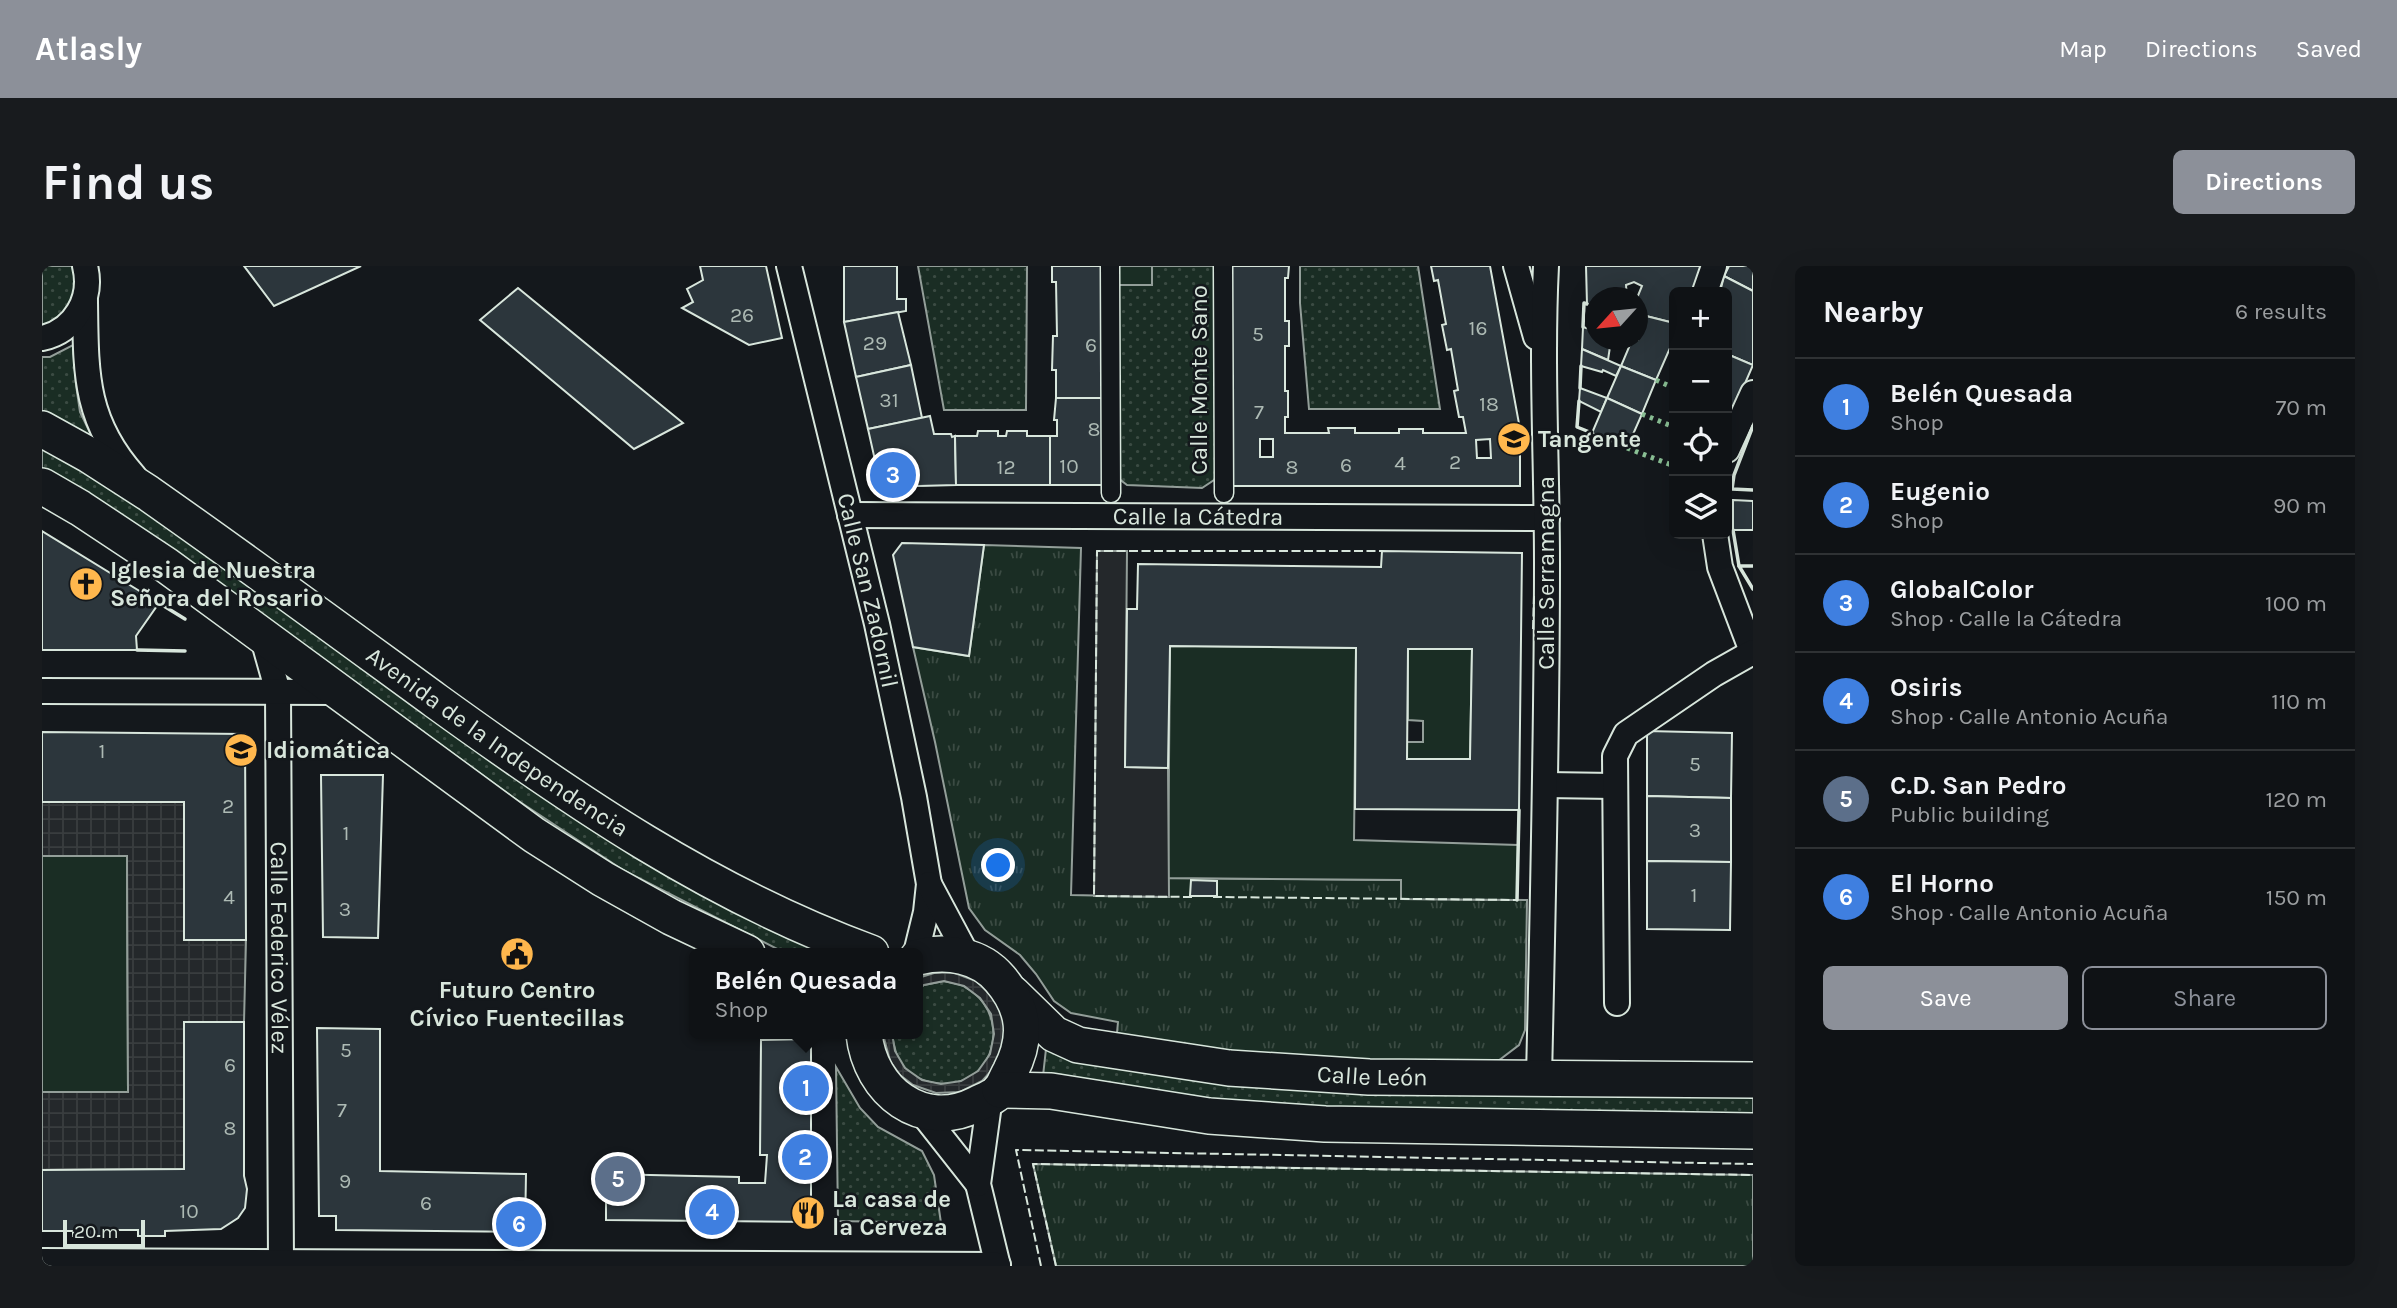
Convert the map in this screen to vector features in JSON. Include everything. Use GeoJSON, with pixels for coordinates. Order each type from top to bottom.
{"type":"FeatureCollection","features":[{"type":"Feature","properties":{"kind":"main road","name":"Avenida de la Independencia"},"geometry":{"type":"LineString","coordinates":[[42,429],[148,493],[546,780],[632,836],[723,886],[858,948]]}},
{"type":"Feature","properties":{"kind":"main road","name":"Avenida de la Independencia"},"geometry":{"type":"LineString","coordinates":[[42,486],[166,565],[534,835],[603,879],[737,948]]}},
{"type":"Feature","properties":{"kind":"main road"},"geometry":{"type":"LineString","coordinates":[[923,955],[950,953],[968,957]]}},
{"type":"Feature","properties":{"kind":"main road","name":"Calle León"},"geometry":{"type":"LineString","coordinates":[[968,957],[994,971],[1013,994],[1054,1034],[1078,1045],[1096,1049],[1229,1068],[1369,1077],[1753,1080]]}},
{"type":"Feature","properties":{"kind":"main road"},"geometry":{"type":"LineString","coordinates":[[864,1039],[871,1066],[880,1082],[904,1102],[919,1109],[943,1113],[968,1109],[995,1094],[1020,1054],[1022,1024],[1013,994]]}},
{"type":"Feature","properties":{"kind":"main road","name":"Calle León"},"geometry":{"type":"LineString","coordinates":[[995,1094],[1052,1091],[1209,1115],[1325,1124],[1753,1131]]}},
{"type":"Feature","properties":{"kind":"street"},"geometry":{"type":"LineString","coordinates":[[42,338],[66,327],[74,320],[86,285],[105,266]]}},
{"type":"Feature","properties":{"kind":"street","name":"Calle San Zadornil"},"geometry":{"type":"LineString","coordinates":[[789,266],[886,664],[914,797],[929,884],[918,948]]}},
{"type":"Feature","properties":{"kind":"street","name":"Calle San Zadornil"},"geometry":{"type":"LineString","coordinates":[[799,301],[800,266]]}},
{"type":"Feature","properties":{"kind":"street"},"geometry":{"type":"LineString","coordinates":[[1110,266],[1111,493]]}},
{"type":"Feature","properties":{"kind":"street","name":"Calle Monte Sano"},"geometry":{"type":"LineString","coordinates":[[1223,266],[1224,493]]}},
{"type":"Feature","properties":{"kind":"street","name":"Calle Serramagna"},"geometry":{"type":"LineString","coordinates":[[1516,266],[1543,361]]}},
{"type":"Feature","properties":{"kind":"street","name":"Calle Serramagna"},"geometry":{"type":"LineString","coordinates":[[1539,1077],[1546,785],[1547,518],[1543,361],[1546,266]]}},
{"type":"Feature","properties":{"kind":"street"},"geometry":{"type":"LineString","coordinates":[[1707,287],[1714,266]]}},
{"type":"Feature","properties":{"kind":"street","name":"Avenida de la Independencia"},"geometry":{"type":"LineString","coordinates":[[86,285],[85,364],[90,398],[103,433],[124,465],[148,493]]}},
{"type":"Feature","properties":{"kind":"street"},"geometry":{"type":"LineString","coordinates":[[1732,439],[1753,393]]}},
{"type":"Feature","properties":{"kind":"street","name":"Calle la Cátedra"},"geometry":{"type":"LineString","coordinates":[[850,515],[1547,518]]}},
{"type":"Feature","properties":{"kind":"street"},"geometry":{"type":"LineString","coordinates":[[1618,1003],[1615,756],[1626,734],[1714,674],[1753,653],[1720,567],[1717,539]]}},
{"type":"Feature","properties":{"kind":"street","name":"Calle Federico Vélez"},"geometry":{"type":"LineString","coordinates":[[262,635],[278,692],[281,1262]]}},
{"type":"Feature","properties":{"kind":"street"},"geometry":{"type":"LineString","coordinates":[[42,691],[339,692]]}},
{"type":"Feature","properties":{"kind":"street"},"geometry":{"type":"LineString","coordinates":[[1546,785],[1614,786]]}},
{"type":"Feature","properties":{"kind":"street","name":"Calle San Zadornil"},"geometry":{"type":"LineString","coordinates":[[929,884],[968,957]]}},
{"type":"Feature","properties":{"kind":"street"},"geometry":{"type":"LineString","coordinates":[[42,1261],[998,1266],[978,1184],[981,1149],[995,1094]]}},
{"type":"Feature","properties":{"kind":"street"},"geometry":{"type":"LineString","coordinates":[[919,1109],[978,1184]]}},
{"type":"Feature","properties":{"kind":"green space"},"geometry":{"type":"Polygon","coordinates":[[[42,266],[73,266],[76,285],[71,302],[65,310],[42,326],[42,266]]]}},
{"type":"Feature","properties":{"kind":"green space"},"geometry":{"type":"Polygon","coordinates":[[[918,266],[1027,266],[1026,410],[944,410],[918,266]]]}},
{"type":"Feature","properties":{"kind":"green space"},"geometry":{"type":"Polygon","coordinates":[[[1115,266],[1152,266],[1152,285],[1115,285],[1115,266]]]}},
{"type":"Feature","properties":{"kind":"green space"},"geometry":{"type":"Polygon","coordinates":[[[1152,266],[1215,266],[1218,473],[1214,480],[1202,488],[1127,485],[1118,478],[1115,285],[1152,285],[1152,266]]]}},
{"type":"Feature","properties":{"kind":"green space"},"geometry":{"type":"Polygon","coordinates":[[[1300,266],[1418,266],[1440,409],[1309,409],[1300,303],[1300,266]]]}},
{"type":"Feature","properties":{"kind":"green space"},"geometry":{"type":"Polygon","coordinates":[[[73,345],[80,412],[94,441],[42,414],[42,357],[50,357],[73,345]]]}},
{"type":"Feature","properties":{"kind":"green space"},"geometry":{"type":"Polygon","coordinates":[[[42,445],[823,948],[775,948],[623,870],[511,796],[219,583],[42,469],[42,445]]]}},
{"type":"Feature","properties":{"kind":"green space"},"geometry":{"type":"Polygon","coordinates":[[[984,545],[1081,548],[1071,895],[1168,897],[1168,878],[1402,880],[1402,899],[1527,900],[1525,1030],[1519,1045],[1498,1061],[1258,1056],[1211,1051],[1117,1033],[1118,1022],[1071,1013],[1054,1001],[1020,955],[985,930],[969,908],[913,647],[969,656],[984,545]]]}},
{"type":"Feature","properties":{"kind":"green space"},"geometry":{"type":"Polygon","coordinates":[[[1170,646],[1356,648],[1354,840],[1518,845],[1517,900],[1401,899],[1401,880],[1168,878],[1170,646]]]}},
{"type":"Feature","properties":{"kind":"green space"},"geometry":{"type":"Polygon","coordinates":[[[1408,649],[1472,649],[1470,759],[1407,759],[1407,742],[1423,742],[1423,721],[1408,720],[1408,649]]]}},
{"type":"Feature","properties":{"kind":"green space"},"geometry":{"type":"Polygon","coordinates":[[[127,855],[128,1092],[42,1092],[42,856],[127,855]]]}},
{"type":"Feature","properties":{"kind":"green space"},"geometry":{"type":"Polygon","coordinates":[[[944,981],[963,986],[984,1003],[989,1014],[993,1037],[987,1060],[979,1070],[962,1081],[942,1084],[922,1079],[905,1068],[897,1056],[893,1039],[923,1039],[924,985],[944,981]]]}},
{"type":"Feature","properties":{"kind":"green space"},"geometry":{"type":"Polygon","coordinates":[[[1046,1049],[1753,1095],[1753,1114],[1487,1112],[1238,1104],[1043,1076],[1046,1049]]]}},
{"type":"Feature","properties":{"kind":"green space"},"geometry":{"type":"Polygon","coordinates":[[[836,1067],[860,1108],[878,1127],[922,1151],[934,1175],[941,1223],[838,1221],[836,1067]]]}},
{"type":"Feature","properties":{"kind":"green space"},"geometry":{"type":"Polygon","coordinates":[[[1033,1164],[1753,1175],[1753,1266],[1056,1266],[1033,1164]]]}},
{"type":"Feature","properties":{"kind":"shaded area"},"geometry":{"type":"Polygon","coordinates":[[[1097,551],[1127,551],[1125,767],[1168,768],[1169,897],[1094,896],[1097,551]]]}},
{"type":"Feature","properties":{"kind":"shaded area"},"geometry":{"type":"Polygon","coordinates":[[[42,802],[184,802],[184,939],[246,940],[244,1022],[184,1022],[184,1169],[42,1170],[42,1092],[128,1092],[127,856],[42,856],[42,802]]]}},
{"type":"Feature","properties":{"kind":"shaded area"},"geometry":{"type":"Polygon","coordinates":[[[952,972],[976,981],[995,999],[1002,1014],[1005,1030],[1003,1047],[993,1069],[982,1081],[960,1092],[936,1093],[913,1085],[900,1075],[890,1061],[884,1039],[893,1039],[895,1051],[905,1068],[922,1080],[941,1084],[961,1081],[978,1071],[990,1054],[994,1034],[991,1014],[980,998],[964,986],[944,981],[923,986],[923,976],[952,972]]]}},
{"type":"Feature","properties":{"kind":"building"},"geometry":{"type":"Polygon","coordinates":[[[244,266],[361,266],[274,306],[244,266]]]}},
{"type":"Feature","properties":{"kind":"building"},"geometry":{"type":"Polygon","coordinates":[[[700,266],[766,266],[782,338],[749,345],[682,308],[693,302],[687,289],[703,280],[700,266]]]}},
{"type":"Feature","properties":{"kind":"building"},"geometry":{"type":"Polygon","coordinates":[[[844,266],[897,266],[897,299],[906,299],[906,311],[844,322],[844,266]]]}},
{"type":"Feature","properties":{"kind":"building"},"geometry":{"type":"Polygon","coordinates":[[[1052,266],[1105,266],[1106,398],[1056,398],[1056,370],[1052,370],[1053,336],[1057,336],[1056,282],[1052,282],[1052,266]]]}},
{"type":"Feature","properties":{"kind":"building"},"geometry":{"type":"Polygon","coordinates":[[[1231,266],[1289,266],[1288,278],[1285,278],[1285,321],[1289,321],[1289,346],[1285,346],[1288,417],[1285,417],[1285,433],[1329,433],[1328,428],[1355,428],[1355,433],[1399,433],[1399,429],[1423,429],[1423,433],[1466,433],[1463,417],[1459,417],[1454,391],[1458,390],[1451,349],[1447,350],[1442,325],[1446,324],[1438,280],[1434,281],[1431,266],[1490,266],[1520,429],[1520,486],[1233,486],[1231,266]],[[1260,439],[1260,457],[1273,457],[1273,439],[1260,439]],[[1490,439],[1476,440],[1477,458],[1491,458],[1490,439]]]}},
{"type":"Feature","properties":{"kind":"building"},"geometry":{"type":"Polygon","coordinates":[[[1586,266],[1704,266],[1695,287],[1669,287],[1669,322],[1648,316],[1648,287],[1642,287],[1634,282],[1626,287],[1587,287],[1586,266]]]}},
{"type":"Feature","properties":{"kind":"building"},"geometry":{"type":"Polygon","coordinates":[[[1729,266],[1753,266],[1753,291],[1724,276],[1729,266]]]}},
{"type":"Feature","properties":{"kind":"building"},"geometry":{"type":"Polygon","coordinates":[[[1724,276],[1753,291],[1753,365],[1732,356],[1732,287],[1721,287],[1724,276]]]}},
{"type":"Feature","properties":{"kind":"building"},"geometry":{"type":"Polygon","coordinates":[[[518,288],[683,423],[634,449],[480,320],[518,288]]]}},
{"type":"Feature","properties":{"kind":"building"},"geometry":{"type":"Polygon","coordinates":[[[898,312],[911,365],[856,377],[844,322],[898,312]]]}},
{"type":"Feature","properties":{"kind":"building"},"geometry":{"type":"Polygon","coordinates":[[[1648,316],[1669,322],[1669,350],[1656,380],[1621,366],[1628,350],[1648,350],[1648,316]]]}},
{"type":"Feature","properties":{"kind":"building"},"geometry":{"type":"Polygon","coordinates":[[[1583,327],[1585,350],[1610,350],[1608,360],[1582,349],[1583,327]]]}},
{"type":"Feature","properties":{"kind":"building"},"geometry":{"type":"Polygon","coordinates":[[[1582,349],[1621,366],[1616,376],[1603,370],[1602,372],[1581,366],[1582,349]]]}},
{"type":"Feature","properties":{"kind":"building"},"geometry":{"type":"Polygon","coordinates":[[[1732,356],[1753,365],[1732,411],[1732,356]]]}},
{"type":"Feature","properties":{"kind":"building"},"geometry":{"type":"Polygon","coordinates":[[[911,365],[922,418],[868,429],[856,377],[911,365]]]}},
{"type":"Feature","properties":{"kind":"building"},"geometry":{"type":"Polygon","coordinates":[[[1621,366],[1656,380],[1642,414],[1607,398],[1621,366]]]}},
{"type":"Feature","properties":{"kind":"building"},"geometry":{"type":"Polygon","coordinates":[[[1580,388],[1607,398],[1601,412],[1579,401],[1580,388]]]}},
{"type":"Feature","properties":{"kind":"building"},"geometry":{"type":"Polygon","coordinates":[[[1056,398],[1106,398],[1107,485],[1050,485],[1050,436],[1057,436],[1057,420],[1054,420],[1056,398]]]}},
{"type":"Feature","properties":{"kind":"building"},"geometry":{"type":"Polygon","coordinates":[[[1607,398],[1642,414],[1627,448],[1592,433],[1607,398]]]}},
{"type":"Feature","properties":{"kind":"building"},"geometry":{"type":"Polygon","coordinates":[[[930,416],[934,434],[955,436],[956,485],[881,487],[868,429],[930,416]]]}},
{"type":"Feature","properties":{"kind":"building"},"geometry":{"type":"Polygon","coordinates":[[[978,431],[998,431],[998,436],[1006,436],[1007,431],[1027,431],[1027,436],[1050,436],[1050,485],[956,485],[955,436],[977,436],[978,431]]]}},
{"type":"Feature","properties":{"kind":"building"},"geometry":{"type":"Polygon","coordinates":[[[1733,500],[1753,501],[1753,530],[1733,530],[1733,500]]]}},
{"type":"Feature","properties":{"kind":"building","name":"Iglesia de Nuestra Señora del Rosario"},"geometry":{"type":"Polygon","coordinates":[[[42,531],[159,603],[136,636],[137,650],[42,650],[42,531]]]}},
{"type":"Feature","properties":{"kind":"building"},"geometry":{"type":"Polygon","coordinates":[[[902,543],[984,545],[969,656],[913,647],[893,555],[902,543]]]}},
{"type":"Feature","properties":{"kind":"building"},"geometry":{"type":"Polygon","coordinates":[[[1382,551],[1522,553],[1519,810],[1355,809],[1356,648],[1170,646],[1168,768],[1125,767],[1127,609],[1137,609],[1138,564],[1381,567],[1382,551]],[[1408,649],[1407,759],[1470,759],[1472,649],[1408,649]]]}},
{"type":"Feature","properties":{"kind":"building"},"geometry":{"type":"Polygon","coordinates":[[[1647,731],[1732,733],[1731,798],[1647,796],[1647,731]]]}},
{"type":"Feature","properties":{"kind":"building"},"geometry":{"type":"Polygon","coordinates":[[[42,732],[245,734],[246,940],[184,940],[184,802],[42,802],[42,732]]]}},
{"type":"Feature","properties":{"kind":"building"},"geometry":{"type":"Polygon","coordinates":[[[321,775],[383,775],[378,938],[323,937],[321,775]]]}},
{"type":"Feature","properties":{"kind":"building"},"geometry":{"type":"Polygon","coordinates":[[[1647,796],[1731,798],[1731,862],[1647,861],[1647,796]]]}},
{"type":"Feature","properties":{"kind":"building"},"geometry":{"type":"Polygon","coordinates":[[[1647,861],[1731,862],[1730,930],[1647,929],[1647,861]]]}},
{"type":"Feature","properties":{"kind":"building"},"geometry":{"type":"Polygon","coordinates":[[[1191,880],[1217,881],[1217,896],[1190,896],[1191,880]]]}},
{"type":"Feature","properties":{"kind":"building"},"geometry":{"type":"Polygon","coordinates":[[[184,1022],[244,1022],[244,1176],[247,1189],[245,1208],[238,1218],[221,1229],[165,1231],[165,1236],[138,1236],[138,1230],[117,1230],[117,1236],[73,1236],[73,1231],[42,1231],[42,1170],[184,1169],[184,1022]]]}},
{"type":"Feature","properties":{"kind":"building"},"geometry":{"type":"Polygon","coordinates":[[[317,1028],[380,1029],[380,1171],[526,1174],[525,1232],[336,1230],[336,1216],[319,1216],[317,1028]]]}},
{"type":"Feature","properties":{"kind":"building"},"geometry":{"type":"Polygon","coordinates":[[[811,1039],[811,1222],[606,1220],[606,1174],[739,1177],[739,1183],[765,1183],[767,1155],[760,1155],[761,1040],[811,1039]]]}},
{"type":"Feature","properties":{"kind":"hedge"},"geometry":{"type":"LineString","coordinates":[[1656,380],[1669,386]]}},
{"type":"Feature","properties":{"kind":"hedge"},"geometry":{"type":"LineString","coordinates":[[1642,414],[1669,425]]}},
{"type":"Feature","properties":{"kind":"hedge"},"geometry":{"type":"LineString","coordinates":[[1627,448],[1669,464]]}},
{"type":"Feature","properties":{"kind":"fence"},"geometry":{"type":"LineString","coordinates":[[1192,897],[1094,896],[1097,551],[1382,551]]}},
{"type":"Feature","properties":{"kind":"fence"},"geometry":{"type":"LineString","coordinates":[[1533,629],[1534,596]]}},
{"type":"Feature","properties":{"kind":"fence"},"geometry":{"type":"LineString","coordinates":[[1213,897],[1517,900],[1519,810]]}},
{"type":"Feature","properties":{"kind":"fence"},"geometry":{"type":"LineString","coordinates":[[1041,1266],[1016,1150],[1753,1164]]}},
{"type":"Feature","properties":{"kind":"fence"},"geometry":{"type":"LineString","coordinates":[[1056,1266],[1033,1164],[1753,1175]]}},
{"type":"Feature","properties":{"kind":"wall"},"geometry":{"type":"LineString","coordinates":[[1583,327],[1585,303]]}},
{"type":"Feature","properties":{"kind":"wall"},"geometry":{"type":"LineString","coordinates":[[1580,388],[1581,366]]}},
{"type":"Feature","properties":{"kind":"wall"},"geometry":{"type":"LineString","coordinates":[[1579,401],[1577,427],[1592,433]]}},
{"type":"Feature","properties":{"kind":"wall"},"geometry":{"type":"LineString","coordinates":[[1753,426],[1734,475],[1732,489],[1753,490]]}},
{"type":"Feature","properties":{"kind":"wall"},"geometry":{"type":"LineString","coordinates":[[1733,530],[1739,566]]}},
{"type":"Feature","properties":{"kind":"wall"},"geometry":{"type":"LineString","coordinates":[[1753,566],[1739,566],[1753,589]]}},
{"type":"Feature","properties":{"kind":"wall"},"geometry":{"type":"LineString","coordinates":[[159,603],[185,619]]}},
{"type":"Feature","properties":{"kind":"wall"},"geometry":{"type":"LineString","coordinates":[[137,650],[185,651]]}},
{"type":"Feature","properties":{"kind":"wall"},"geometry":{"type":"LineString","coordinates":[[1517,900],[1519,810]]}},
{"type":"Feature","properties":{"kind":"place","name":"Tangente"},"geometry":{"type":"Point","coordinates":[1514,439]}},
{"type":"Feature","properties":{"kind":"place","name":"GlobalColor"},"geometry":{"type":"Point","coordinates":[893,475]}},
{"type":"Feature","properties":{"kind":"place","name":"Iglesia de Nuestra Señora del Rosario"},"geometry":{"type":"Point","coordinates":[86,584]}},
{"type":"Feature","properties":{"kind":"place","name":"Idiomática"},"geometry":{"type":"Point","coordinates":[241,750]}},
{"type":"Feature","properties":{"kind":"place","name":"Futuro Centro Cívico Fuentecillas"},"geometry":{"type":"Point","coordinates":[517,954]}},
{"type":"Feature","properties":{"kind":"place","name":"Belén Quesada"},"geometry":{"type":"Point","coordinates":[806,1088]}},
{"type":"Feature","properties":{"kind":"place","name":"Eugenio"},"geometry":{"type":"Point","coordinates":[805,1157]}},
{"type":"Feature","properties":{"kind":"place","name":"C.D. San Pedro"},"geometry":{"type":"Point","coordinates":[618,1179]}},
{"type":"Feature","properties":{"kind":"place","name":"Osiris"},"geometry":{"type":"Point","coordinates":[712,1212]}},
{"type":"Feature","properties":{"kind":"place","name":"La casa de la Cerveza"},"geometry":{"type":"Point","coordinates":[808,1213]}},
{"type":"Feature","properties":{"kind":"place","name":"El Horno"},"geometry":{"type":"Point","coordinates":[519,1224]}}]}
